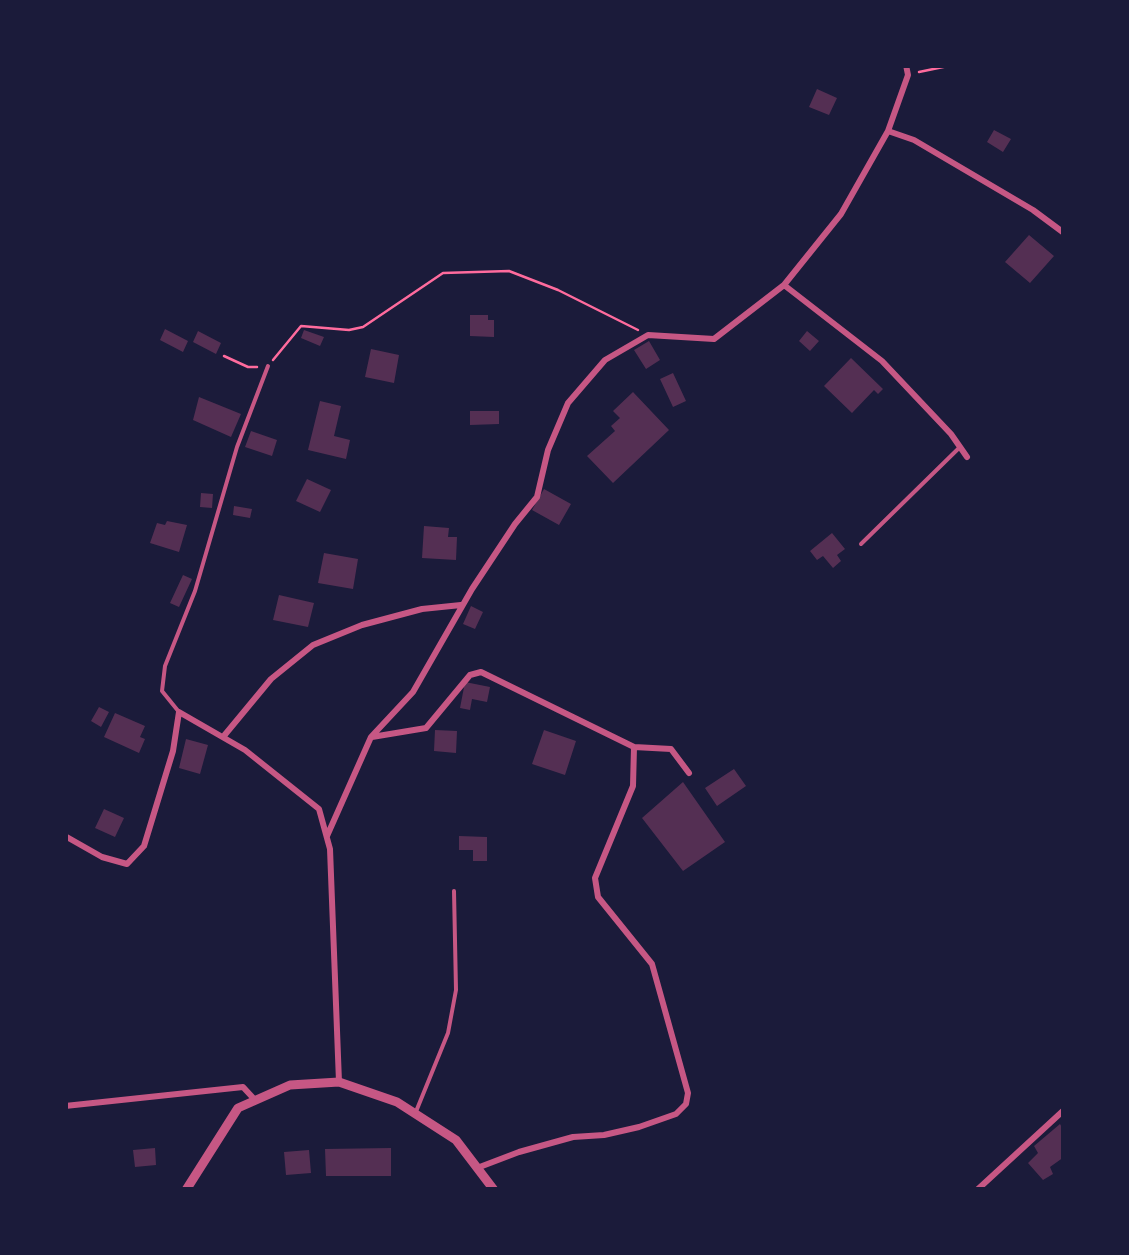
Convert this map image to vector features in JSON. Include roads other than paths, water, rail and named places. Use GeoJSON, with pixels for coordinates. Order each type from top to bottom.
{"type":"FeatureCollection","features":[{"type":"Feature","properties":{"kind":"street"},"geometry":{"type":"LineString","coordinates":[[327,836],[371,737],[413,692],[462,605],[514,524],[537,497],[548,450],[568,403],[605,360],[648,336],[714,339],[784,285],[841,214],[888,130],[908,75],[906,65]]}},
{"type":"Feature","properties":{"kind":"street"},"geometry":{"type":"LineString","coordinates":[[888,130],[914,140],[1033,210],[1064,233]]}},
{"type":"Feature","properties":{"kind":"street"},"geometry":{"type":"LineString","coordinates":[[784,285],[882,361],[951,434],[967,457]]}},
{"type":"Feature","properties":{"kind":"street"},"geometry":{"type":"LineString","coordinates":[[223,737],[271,679],[313,645],[362,625],[422,608],[462,605]]}},
{"type":"Feature","properties":{"kind":"street"},"geometry":{"type":"LineString","coordinates":[[371,737],[426,728],[470,675],[480,672],[634,747],[670,749],[689,773]]}},
{"type":"Feature","properties":{"kind":"street"},"geometry":{"type":"LineString","coordinates":[[65,836],[102,857],[127,864],[144,846],[173,751],[179,712],[245,750],[319,809],[331,868],[339,1082]]}},
{"type":"Feature","properties":{"kind":"street"},"geometry":{"type":"LineString","coordinates":[[477,1168],[573,1137],[639,1127],[676,1114],[686,1104],[688,1092],[652,964],[598,896],[594,878],[632,786],[634,747]]}},
{"type":"Feature","properties":{"kind":"street"},"geometry":{"type":"LineString","coordinates":[[186,1190],[238,1108],[290,1084],[339,1082],[397,1102],[456,1140],[494,1190]]}},
{"type":"Feature","properties":{"kind":"street"},"geometry":{"type":"LineString","coordinates":[[65,1106],[243,1087],[256,1101]]}},
{"type":"Feature","properties":{"kind":"street"},"geometry":{"type":"LineString","coordinates":[[978,1190],[1064,1110]]}},
{"type":"Feature","properties":{"kind":"lane"},"geometry":{"type":"LineString","coordinates":[[179,712],[162,691],[164,666],[194,592],[238,447],[268,366]]}},
{"type":"Feature","properties":{"kind":"lane"},"geometry":{"type":"LineString","coordinates":[[861,544],[960,448]]}},
{"type":"Feature","properties":{"kind":"lane"},"geometry":{"type":"LineString","coordinates":[[416,1114],[448,1033],[456,990],[454,891]]}}]}
